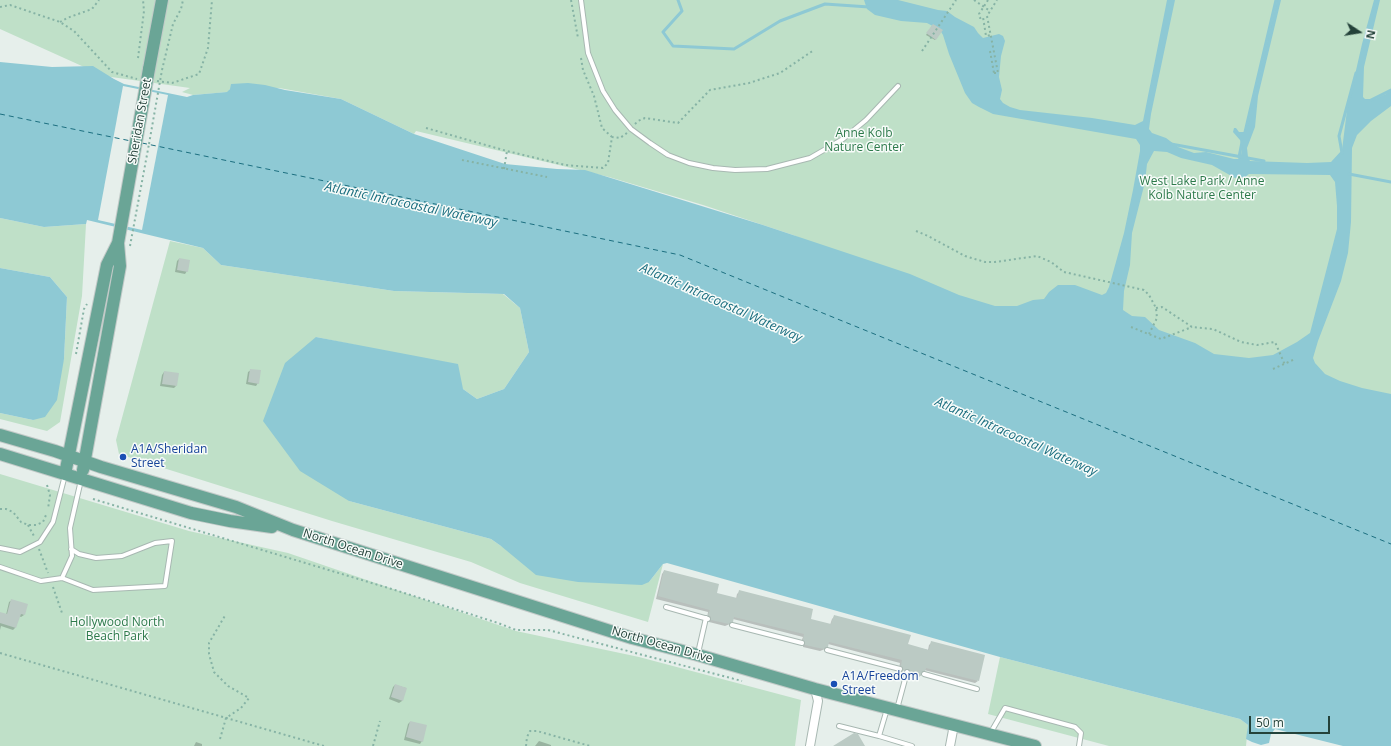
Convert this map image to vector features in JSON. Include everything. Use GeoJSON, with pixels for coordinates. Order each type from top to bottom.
{"type":"FeatureCollection","features":[{"type":"Feature","properties":{"kind":"main road","name":"Sheridan Street"},"geometry":{"type":"LineString","coordinates":[[81,479],[120,266],[118,243],[162,0]]}},
{"type":"Feature","properties":{"kind":"main road","name":"Sheridan Street"},"geometry":{"type":"LineString","coordinates":[[65,474],[107,265],[118,243]]}},
{"type":"Feature","properties":{"kind":"main road","name":"North Ocean Drive"},"geometry":{"type":"LineString","coordinates":[[0,435],[236,508],[293,530],[632,638],[698,655],[816,689],[1035,746]]}},
{"type":"Feature","properties":{"kind":"main road","name":"North Ocean Drive"},"geometry":{"type":"LineString","coordinates":[[0,454],[191,513],[230,521],[293,530]]}},
{"type":"Feature","properties":{"kind":"street"},"geometry":{"type":"LineString","coordinates":[[810,746],[818,700],[816,689]]}},
{"type":"Feature","properties":{"kind":"street"},"geometry":{"type":"LineString","coordinates":[[950,746],[954,724]]}},
{"type":"Feature","properties":{"kind":"lane"},"geometry":{"type":"LineString","coordinates":[[581,0],[588,53],[602,91],[631,129],[668,155],[689,163],[713,168],[735,170],[767,169],[810,158],[842,139],[866,120],[898,86]]}},
{"type":"Feature","properties":{"kind":"lane"},"geometry":{"type":"LineString","coordinates":[[0,548],[20,552],[40,542],[53,522],[65,474]]}},
{"type":"Feature","properties":{"kind":"lane"},"geometry":{"type":"LineString","coordinates":[[62,578],[72,556],[70,528],[81,479]]}},
{"type":"Feature","properties":{"kind":"lane"},"geometry":{"type":"LineString","coordinates":[[0,567],[41,582],[62,578],[93,590],[164,586],[172,541],[155,543],[122,556],[96,558],[79,554],[71,549]]}},
{"type":"Feature","properties":{"kind":"lane"},"geometry":{"type":"LineString","coordinates":[[666,607],[707,618],[698,655]]}},
{"type":"Feature","properties":{"kind":"lane"},"geometry":{"type":"LineString","coordinates":[[732,625],[802,643]]}},
{"type":"Feature","properties":{"kind":"lane"},"geometry":{"type":"LineString","coordinates":[[828,650],[900,669]]}},
{"type":"Feature","properties":{"kind":"lane"},"geometry":{"type":"LineString","coordinates":[[879,736],[907,672]]}},
{"type":"Feature","properties":{"kind":"lane"},"geometry":{"type":"LineString","coordinates":[[924,674],[977,689]]}},
{"type":"Feature","properties":{"kind":"lane"},"geometry":{"type":"LineString","coordinates":[[990,734],[1005,708],[1075,727],[1081,733],[1079,746]]}},
{"type":"Feature","properties":{"kind":"lane"},"geometry":{"type":"LineString","coordinates":[[839,726],[912,746]]}},
{"type":"Feature","properties":{"kind":"path"},"geometry":{"type":"LineString","coordinates":[[60,22],[92,9],[99,0]]}},
{"type":"Feature","properties":{"kind":"path"},"geometry":{"type":"LineString","coordinates":[[138,58],[144,0]]}},
{"type":"Feature","properties":{"kind":"path"},"geometry":{"type":"LineString","coordinates":[[130,247],[162,70],[173,24],[181,9],[183,0]]}},
{"type":"Feature","properties":{"kind":"path"},"geometry":{"type":"LineString","coordinates":[[922,51],[956,0]]}},
{"type":"Feature","properties":{"kind":"path"},"geometry":{"type":"LineString","coordinates":[[974,0],[990,11]]}},
{"type":"Feature","properties":{"kind":"path"},"geometry":{"type":"LineString","coordinates":[[988,0],[979,14],[980,18],[983,17],[986,36],[990,35]]}},
{"type":"Feature","properties":{"kind":"path"},"geometry":{"type":"LineString","coordinates":[[990,51],[994,73],[998,73],[987,16],[997,0]]}},
{"type":"Feature","properties":{"kind":"path"},"geometry":{"type":"LineString","coordinates":[[0,7],[10,4],[49,17]]}},
{"type":"Feature","properties":{"kind":"path"},"geometry":{"type":"LineString","coordinates":[[504,169],[507,151]]}},
{"type":"Feature","properties":{"kind":"path"},"geometry":{"type":"LineString","coordinates":[[462,160],[546,177]]}},
{"type":"Feature","properties":{"kind":"path"},"geometry":{"type":"LineString","coordinates":[[916,231],[965,256],[985,262],[1037,256],[1051,262],[1064,272],[1144,290],[1149,295],[1156,308],[1157,318],[1149,334]]}},
{"type":"Feature","properties":{"kind":"path"},"geometry":{"type":"LineString","coordinates":[[1156,308],[1162,307],[1192,326],[1213,329],[1242,342],[1257,345],[1275,342],[1285,365]]}},
{"type":"Feature","properties":{"kind":"path"},"geometry":{"type":"LineString","coordinates":[[1131,327],[1161,339],[1192,326]]}},
{"type":"Feature","properties":{"kind":"path"},"geometry":{"type":"LineString","coordinates":[[1273,369],[1285,365],[1295,359]]}},
{"type":"Feature","properties":{"kind":"path"},"geometry":{"type":"LineString","coordinates":[[0,509],[6,509],[13,512],[22,522],[28,525],[36,526],[43,522],[46,516],[50,495],[47,485]]}},
{"type":"Feature","properties":{"kind":"path"},"geometry":{"type":"LineString","coordinates":[[94,499],[395,590],[516,630],[548,630],[748,682]]}},
{"type":"Feature","properties":{"kind":"path"},"geometry":{"type":"LineString","coordinates":[[28,525],[37,543],[62,613]]}},
{"type":"Feature","properties":{"kind":"path"},"geometry":{"type":"LineString","coordinates":[[220,739],[226,718],[241,708],[249,698],[228,686],[214,672],[209,654],[209,643],[226,614]]}},
{"type":"Feature","properties":{"kind":"path"},"geometry":{"type":"LineString","coordinates":[[0,653],[324,746]]}},
{"type":"Feature","properties":{"kind":"path"},"geometry":{"type":"LineString","coordinates":[[373,746],[380,721]]}},
{"type":"Feature","properties":{"kind":"path"},"geometry":{"type":"LineString","coordinates":[[526,746],[527,737],[530,731],[537,731],[590,746]]}},
{"type":"Feature","properties":{"kind":"green space","name":"West Lake Park / Anne Kolb Nature Center"},"geometry":{"type":"Polygon","coordinates":[[[0,0],[1391,0],[1391,406],[1086,364],[793,235],[703,205],[609,177],[416,131],[414,134],[341,99],[279,88],[230,89],[228,92],[193,95],[182,92],[190,88],[104,76],[0,29],[0,0]]]}},
{"type":"Feature","properties":{"kind":"green space"},"geometry":{"type":"Polygon","coordinates":[[[0,218],[44,227],[86,224],[82,296],[60,422],[47,431],[0,419],[0,413],[33,420],[64,359],[67,297],[50,277],[0,268],[0,218]]]}},
{"type":"Feature","properties":{"kind":"green space"},"geometry":{"type":"Polygon","coordinates":[[[170,241],[203,248],[221,265],[394,291],[503,294],[520,308],[529,352],[504,389],[477,399],[463,389],[355,345],[316,337],[349,501],[491,539],[501,546],[649,582],[663,564],[648,622],[520,583],[471,562],[332,521],[119,454],[116,440],[170,241]]]}},
{"type":"Feature","properties":{"kind":"green space","name":"Hollywood North Beach Park"},"geometry":{"type":"Polygon","coordinates":[[[0,474],[189,531],[288,553],[516,631],[639,657],[801,700],[795,746],[0,746],[0,474]]]}},
{"type":"Feature","properties":{"kind":"green space"},"geometry":{"type":"Polygon","coordinates":[[[1000,657],[1240,719],[1248,725],[1246,746],[1109,746],[988,714],[1000,657]]]}},
{"type":"Feature","properties":{"kind":"water","name":"Atlantic Intracoastal Waterway"},"geometry":{"type":"Polygon","coordinates":[[[864,0],[898,0],[947,11],[974,27],[983,38],[999,34],[1003,36],[1005,41],[1001,56],[999,77],[1002,90],[1000,99],[1003,103],[1010,107],[1020,110],[1092,118],[1135,125],[1143,121],[1167,0],[1175,0],[1149,129],[1152,133],[1166,138],[1178,147],[1194,153],[1206,152],[1238,159],[1241,155],[1242,148],[1240,140],[1233,132],[1234,128],[1236,128],[1239,132],[1244,132],[1247,127],[1277,0],[1281,0],[1258,96],[1255,127],[1247,148],[1248,157],[1250,161],[1307,163],[1331,162],[1342,150],[1347,110],[1362,44],[1374,0],[1380,0],[1364,67],[1363,97],[1365,99],[1375,99],[1391,90],[1391,106],[1371,121],[1357,135],[1352,148],[1351,222],[1348,253],[1341,281],[1313,358],[1315,363],[1325,374],[1340,381],[1362,388],[1391,394],[1391,746],[1343,746],[1275,729],[1271,734],[1269,743],[1261,745],[1246,739],[1248,725],[1240,719],[1000,657],[667,563],[663,564],[649,582],[642,585],[578,582],[536,575],[491,539],[349,501],[300,471],[263,421],[285,363],[316,337],[458,364],[463,389],[477,399],[504,389],[529,352],[520,308],[504,294],[394,291],[221,265],[203,248],[87,220],[86,224],[44,227],[0,218],[0,62],[52,67],[93,66],[124,84],[187,97],[193,95],[227,92],[230,89],[231,84],[248,83],[341,99],[414,134],[505,164],[585,170],[763,225],[910,274],[959,295],[995,306],[1017,306],[1033,300],[1044,299],[1049,292],[1058,285],[1075,285],[1102,295],[1106,293],[1124,233],[1133,190],[1140,151],[1140,145],[1136,139],[993,114],[972,103],[965,93],[940,30],[927,23],[901,21],[875,15],[867,9],[864,0]],[[1154,151],[1147,164],[1145,182],[1132,233],[1130,265],[1124,291],[1123,310],[1132,316],[1145,317],[1159,330],[1195,343],[1214,354],[1249,358],[1273,355],[1310,333],[1337,229],[1335,182],[1330,175],[1249,174],[1245,177],[1235,178],[1212,165],[1181,158],[1167,152],[1154,151]]]}},
{"type":"Feature","properties":{"kind":"water"},"geometry":{"type":"Polygon","coordinates":[[[0,268],[50,277],[67,297],[64,359],[57,400],[45,417],[33,420],[0,413],[0,268]]]}},
{"type":"Feature","properties":{"kind":"pier"},"geometry":{"type":"Polygon","coordinates":[[[123,86],[168,95],[142,230],[98,220],[123,86]]]}},
{"type":"Feature","properties":{"kind":"building"},"geometry":{"type":"Polygon","coordinates":[[[933,24],[943,30],[936,40],[926,33],[933,24]]]}},
{"type":"Feature","properties":{"kind":"building"},"geometry":{"type":"Polygon","coordinates":[[[179,258],[190,260],[188,272],[177,270],[179,258]]]}},
{"type":"Feature","properties":{"kind":"building"},"geometry":{"type":"Polygon","coordinates":[[[250,369],[261,370],[259,384],[248,382],[250,369]]]}},
{"type":"Feature","properties":{"kind":"building"},"geometry":{"type":"Polygon","coordinates":[[[164,371],[179,373],[177,386],[162,384],[164,371]]]}},
{"type":"Feature","properties":{"kind":"building"},"geometry":{"type":"Polygon","coordinates":[[[664,570],[719,584],[717,593],[737,598],[739,590],[813,609],[811,619],[831,624],[834,615],[911,635],[908,644],[929,650],[931,641],[985,655],[979,681],[926,668],[925,671],[921,673],[921,676],[910,673],[910,670],[908,669],[904,671],[901,666],[902,660],[829,642],[828,647],[825,647],[824,649],[805,645],[803,640],[804,634],[734,617],[733,622],[729,624],[711,620],[711,617],[708,615],[710,610],[658,596],[664,570]]]}},
{"type":"Feature","properties":{"kind":"building"},"geometry":{"type":"Polygon","coordinates":[[[11,599],[28,604],[25,615],[21,614],[16,628],[0,623],[0,612],[7,614],[11,599]]]}},
{"type":"Feature","properties":{"kind":"building"},"geometry":{"type":"Polygon","coordinates":[[[395,684],[407,688],[403,701],[391,697],[395,684]]]}},
{"type":"Feature","properties":{"kind":"building"},"geometry":{"type":"Polygon","coordinates":[[[410,721],[427,725],[423,742],[406,737],[410,721]]]}},
{"type":"Feature","properties":{"kind":"building"},"geometry":{"type":"Polygon","coordinates":[[[854,733],[858,734],[865,746],[833,746],[854,733]]]}},
{"type":"Feature","properties":{"kind":"waterway"},"geometry":{"type":"LineString","coordinates":[[678,0],[682,11],[663,32],[673,46],[734,49],[780,21],[825,4],[869,7]]}},
{"type":"Feature","properties":{"kind":"waterway"},"geometry":{"type":"LineString","coordinates":[[1245,132],[1276,0]]}},
{"type":"Feature","properties":{"kind":"waterway"},"geometry":{"type":"LineString","coordinates":[[1342,153],[1339,136],[1356,73]]}},
{"type":"Feature","properties":{"kind":"waterway"},"geometry":{"type":"LineString","coordinates":[[1371,100],[1391,90]]}},
{"type":"Feature","properties":{"kind":"waterway"},"geometry":{"type":"LineString","coordinates":[[1239,157],[1242,142]]}},
{"type":"Feature","properties":{"kind":"waterway"},"geometry":{"type":"LineString","coordinates":[[1171,144],[1264,161]]}},
{"type":"Feature","properties":{"kind":"waterway"},"geometry":{"type":"LineString","coordinates":[[1349,174],[1391,182]]}},
{"type":"Feature","properties":{"kind":"ferry route"},"geometry":{"type":"LineString","coordinates":[[0,114],[131,141]]}},
{"type":"Feature","properties":{"kind":"ferry route"},"geometry":{"type":"LineString","coordinates":[[142,143],[680,255],[1391,544]]}},
{"type":"Feature","properties":{"kind":"place","name":"A1A/Sheridan Street"},"geometry":{"type":"Point","coordinates":[123,457]}},
{"type":"Feature","properties":{"kind":"place","name":"A1A/Freedom Street"},"geometry":{"type":"Point","coordinates":[834,684]}},
{"type":"Feature","properties":{"kind":"park label","name":"Anne Kolb Nature Center"},"geometry":{"type":"Point","coordinates":[864,141]}}]}
